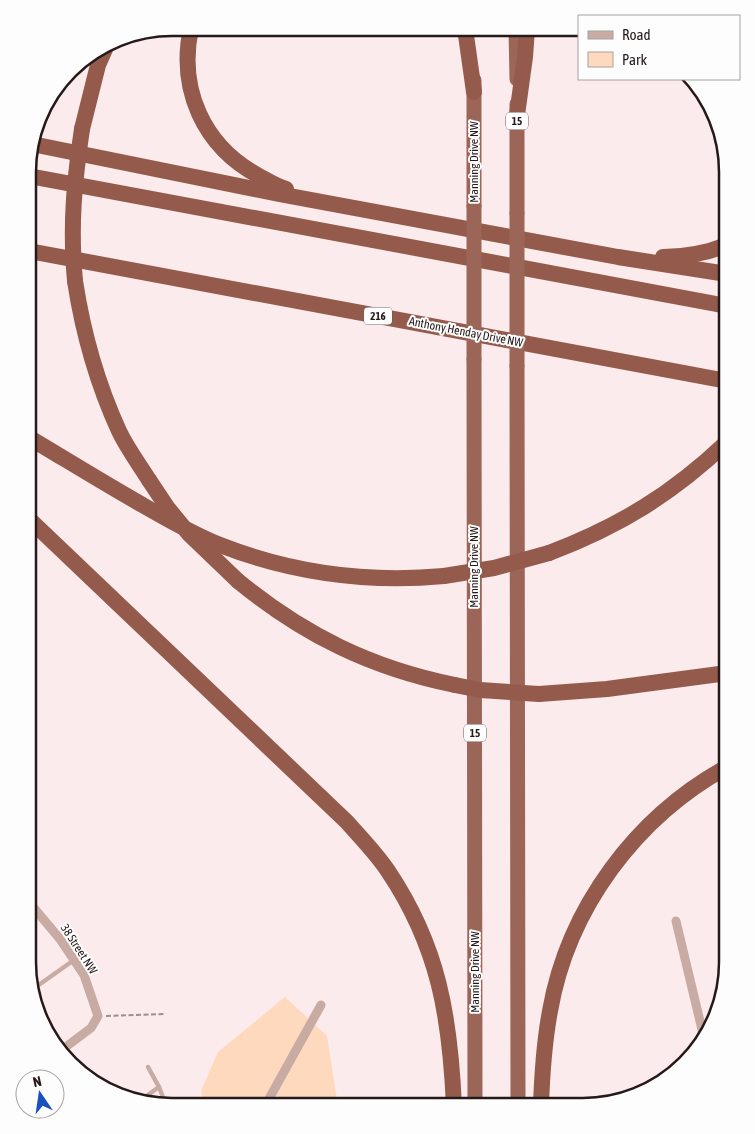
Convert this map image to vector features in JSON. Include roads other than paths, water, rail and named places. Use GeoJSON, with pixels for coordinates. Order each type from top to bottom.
{"type":"FeatureCollection","features":[{"type":"Feature","properties":{"kind":"highway"},"geometry":{"type":"LineString","coordinates":[[190,36],[186,60],[192,95],[199,114],[210,134],[223,150],[236,162],[280,188],[334,204]]}},
{"type":"Feature","properties":{"kind":"highway"},"geometry":{"type":"LineString","coordinates":[[466,36],[474,92]]}},
{"type":"Feature","properties":{"kind":"highway","name":"Manning Drive NW"},"geometry":{"type":"LineString","coordinates":[[474,36],[475,1098]]}},
{"type":"Feature","properties":{"kind":"highway","name":"15"},"geometry":{"type":"LineString","coordinates":[[516,36],[518,1098]]}},
{"type":"Feature","properties":{"kind":"highway"},"geometry":{"type":"LineString","coordinates":[[517,115],[526,36]]}},
{"type":"Feature","properties":{"kind":"highway"},"geometry":{"type":"LineString","coordinates":[[102,56],[82,129],[76,171],[72,249],[80,314],[102,390],[120,432],[167,507],[189,534],[238,581],[269,607],[304,628],[357,656],[396,670],[455,686],[480,690],[539,694],[607,689],[718,674]]}},
{"type":"Feature","properties":{"kind":"highway"},"geometry":{"type":"LineString","coordinates":[[39,145],[334,204],[618,257],[719,273]]}},
{"type":"Feature","properties":{"kind":"highway"},"geometry":{"type":"LineString","coordinates":[[36,177],[719,304]]}},
{"type":"Feature","properties":{"kind":"highway"},"geometry":{"type":"LineString","coordinates":[[618,257],[675,257],[699,254],[719,248]]}},
{"type":"Feature","properties":{"kind":"highway","name":"Anthony Henday Drive NW"},"geometry":{"type":"LineString","coordinates":[[36,252],[719,378]]}},
{"type":"Feature","properties":{"kind":"highway"},"geometry":{"type":"LineString","coordinates":[[36,442],[162,516],[219,545],[249,556],[305,570],[348,577],[381,579],[416,579],[444,576],[494,568],[549,553],[613,526],[644,508],[692,473],[719,449]]}},
{"type":"Feature","properties":{"kind":"highway"},"geometry":{"type":"LineString","coordinates":[[36,526],[346,822],[387,870],[408,902],[432,957],[439,980],[449,1037],[453,1098]]}},
{"type":"Feature","properties":{"kind":"highway"},"geometry":{"type":"LineString","coordinates":[[542,1098],[546,1034],[555,988],[572,936],[596,890],[613,866],[653,821],[690,790],[718,772]]}},
{"type":"Feature","properties":{"kind":"street","name":"38 Street NW"},"geometry":{"type":"LineString","coordinates":[[36,913],[60,939],[84,975],[98,1016],[91,1028],[66,1047]]}},
{"type":"Feature","properties":{"kind":"street"},"geometry":{"type":"LineString","coordinates":[[676,921],[702,1028]]}},
{"type":"Feature","properties":{"kind":"street"},"geometry":{"type":"LineString","coordinates":[[270,1098],[322,1005]]}},
{"type":"Feature","properties":{"kind":"lane"},"geometry":{"type":"LineString","coordinates":[[38,984],[74,960]]}},
{"type":"Feature","properties":{"kind":"lane"},"geometry":{"type":"LineString","coordinates":[[148,1067],[163,1097]]}},
{"type":"Feature","properties":{"kind":"lane"},"geometry":{"type":"LineString","coordinates":[[147,1095],[159,1087]]}}]}
